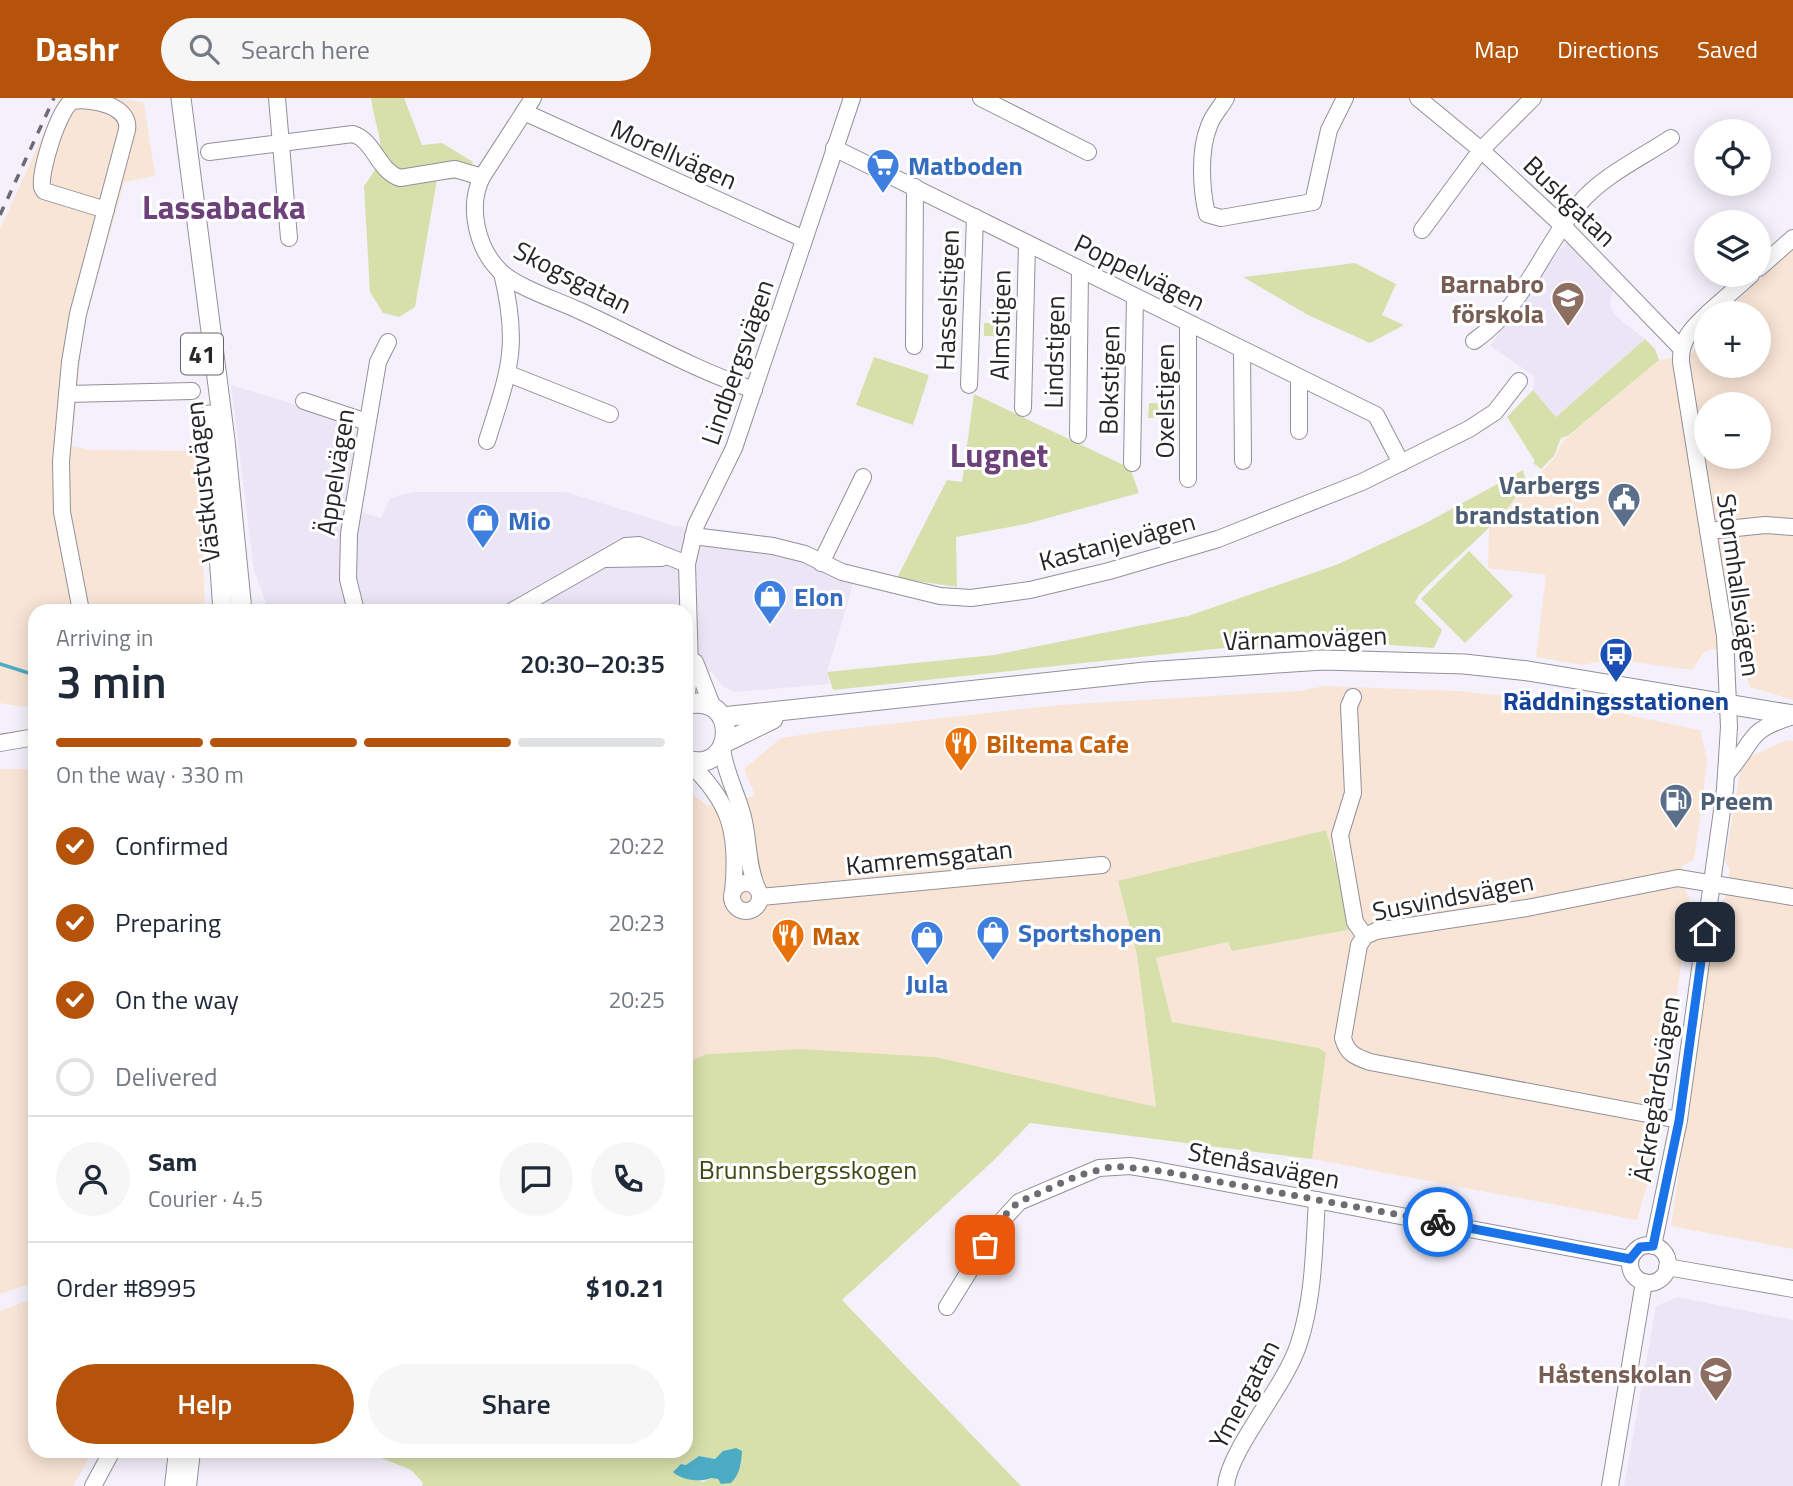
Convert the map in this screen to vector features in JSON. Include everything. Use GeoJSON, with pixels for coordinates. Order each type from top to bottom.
{"type":"FeatureCollection","features":[{"type":"Feature","properties":{"kind":"main road","name":"Västkustvägen"},"geometry":{"type":"LineString","coordinates":[[168,98],[209,410],[223,604]]}},
{"type":"Feature","properties":{"kind":"main road","name":"Västkustvägen"},"geometry":{"type":"LineString","coordinates":[[181,98],[223,427],[241,604]]}},
{"type":"Feature","properties":{"kind":"main road","name":"Värnamovägen"},"geometry":{"type":"LineString","coordinates":[[693,703],[699,703],[718,713],[816,708],[1145,672],[1322,660],[1451,664],[1515,670],[1793,715]]}},
{"type":"Feature","properties":{"kind":"main road","name":"Värnamovägen"},"geometry":{"type":"LineString","coordinates":[[693,760],[706,760],[723,746],[764,723],[816,708]]}},
{"type":"Feature","properties":{"kind":"main road"},"geometry":{"type":"LineString","coordinates":[[718,713],[726,733],[723,746]]}},
{"type":"Feature","properties":{"kind":"street"},"geometry":{"type":"LineString","coordinates":[[277,98],[289,238]]}},
{"type":"Feature","properties":{"kind":"street"},"geometry":{"type":"LineString","coordinates":[[209,152],[353,134],[366,141],[382,167],[400,178],[456,169],[482,177],[533,98]]}},
{"type":"Feature","properties":{"kind":"street","name":"Lindbergsvägen"},"geometry":{"type":"LineString","coordinates":[[689,604],[687,564],[702,508],[734,448],[852,98]]}},
{"type":"Feature","properties":{"kind":"street"},"geometry":{"type":"LineString","coordinates":[[981,98],[1088,152]]}},
{"type":"Feature","properties":{"kind":"street"},"geometry":{"type":"LineString","coordinates":[[1226,98],[1208,126],[1204,154],[1204,200],[1207,214],[1221,218],[1313,202],[1329,130],[1345,98]]}},
{"type":"Feature","properties":{"kind":"street","name":"Buskgatan"},"geometry":{"type":"LineString","coordinates":[[1418,98],[1481,150],[1564,227],[1681,347]]}},
{"type":"Feature","properties":{"kind":"street"},"geometry":{"type":"LineString","coordinates":[[1422,230],[1481,150],[1532,98]]}},
{"type":"Feature","properties":{"kind":"street"},"geometry":{"type":"LineString","coordinates":[[80,604],[62,512],[61,469],[67,394],[78,314],[106,210],[128,120],[117,109],[89,100],[72,101],[62,111],[58,121],[41,187],[44,191],[106,210]]}},
{"type":"Feature","properties":{"kind":"street","name":"Morellvägen"},"geometry":{"type":"LineString","coordinates":[[524,112],[804,239]]}},
{"type":"Feature","properties":{"kind":"street"},"geometry":{"type":"LineString","coordinates":[[1474,341],[1493,328],[1578,205],[1595,188],[1671,138]]}},
{"type":"Feature","properties":{"kind":"street","name":"Poppelvägen"},"geometry":{"type":"LineString","coordinates":[[834,148],[1376,415],[1401,463]]}},
{"type":"Feature","properties":{"kind":"street","name":"Skogsgatan"},"geometry":{"type":"LineString","coordinates":[[482,177],[475,200],[476,223],[483,244],[502,273],[754,390]]}},
{"type":"Feature","properties":{"kind":"street"},"geometry":{"type":"LineString","coordinates":[[914,346],[915,187]]}},
{"type":"Feature","properties":{"kind":"street","name":"Hasselstigen"},"geometry":{"type":"LineString","coordinates":[[969,385],[975,217]]}},
{"type":"Feature","properties":{"kind":"street"},"geometry":{"type":"LineString","coordinates":[[1771,257],[1793,238]]}},
{"type":"Feature","properties":{"kind":"street","name":"Almstigen"},"geometry":{"type":"LineString","coordinates":[[1023,408],[1027,243]]}},
{"type":"Feature","properties":{"kind":"street","name":"Lindstigen"},"geometry":{"type":"LineString","coordinates":[[1078,435],[1080,270]]}},
{"type":"Feature","properties":{"kind":"street"},"geometry":{"type":"LineString","coordinates":[[487,440],[509,374],[512,333],[502,273]]}},
{"type":"Feature","properties":{"kind":"street"},"geometry":{"type":"LineString","coordinates":[[1722,301],[1737,287]]}},
{"type":"Feature","properties":{"kind":"street","name":"Bokstigen"},"geometry":{"type":"LineString","coordinates":[[1132,463],[1135,297]]}},
{"type":"Feature","properties":{"kind":"street","name":"Oxelstigen"},"geometry":{"type":"LineString","coordinates":[[1188,324],[1188,479]]}},
{"type":"Feature","properties":{"kind":"street"},"geometry":{"type":"LineString","coordinates":[[1681,347],[1694,330]]}},
{"type":"Feature","properties":{"kind":"street","name":"Äppelvägen"},"geometry":{"type":"LineString","coordinates":[[354,604],[348,579],[347,557],[378,362],[388,342]]}},
{"type":"Feature","properties":{"kind":"street","name":"Stormhallsvägen"},"geometry":{"type":"LineString","coordinates":[[1681,347],[1725,636],[1729,704]]}},
{"type":"Feature","properties":{"kind":"street"},"geometry":{"type":"LineString","coordinates":[[1242,350],[1243,461]]}},
{"type":"Feature","properties":{"kind":"street"},"geometry":{"type":"LineString","coordinates":[[509,374],[610,414]]}},
{"type":"Feature","properties":{"kind":"street"},"geometry":{"type":"LineString","coordinates":[[1299,378],[1299,431]]}},
{"type":"Feature","properties":{"kind":"street","name":"Kastanjevägen"},"geometry":{"type":"LineString","coordinates":[[693,536],[773,546],[842,572],[940,596],[971,598],[1030,590],[1110,571],[1218,539],[1285,515],[1469,429],[1495,412],[1519,381]]}},
{"type":"Feature","properties":{"kind":"street"},"geometry":{"type":"LineString","coordinates":[[67,394],[192,391]]}},
{"type":"Feature","properties":{"kind":"street"},"geometry":{"type":"LineString","coordinates":[[303,401],[367,422]]}},
{"type":"Feature","properties":{"kind":"street"},"geometry":{"type":"LineString","coordinates":[[821,563],[863,477]]}},
{"type":"Feature","properties":{"kind":"street"},"geometry":{"type":"LineString","coordinates":[[1708,531],[1765,525],[1793,527]]}},
{"type":"Feature","properties":{"kind":"street"},"geometry":{"type":"LineString","coordinates":[[521,604],[563,584],[605,559],[666,558],[687,564]]}},
{"type":"Feature","properties":{"kind":"street","name":"Lindbergsvägen"},"geometry":{"type":"LineString","coordinates":[[693,654],[701,684],[718,713]]}},
{"type":"Feature","properties":{"kind":"street"},"geometry":{"type":"LineString","coordinates":[[1353,697],[1349,706],[1353,793],[1340,835],[1347,892],[1354,922],[1365,936]]}},
{"type":"Feature","properties":{"kind":"street","name":"Äckregårdsvägen"},"geometry":{"type":"LineString","coordinates":[[1653,1246],[1679,1121],[1727,774],[1729,704]]}},
{"type":"Feature","properties":{"kind":"street","name":"Äckregårdsvägen"},"geometry":{"type":"LineString","coordinates":[[1727,774],[1753,735],[1793,715]]}},
{"type":"Feature","properties":{"kind":"street"},"geometry":{"type":"LineString","coordinates":[[0,744],[28,738]]}},
{"type":"Feature","properties":{"kind":"street"},"geometry":{"type":"LineString","coordinates":[[0,744],[28,746]]}},
{"type":"Feature","properties":{"kind":"street"},"geometry":{"type":"LineString","coordinates":[[693,766],[711,783],[730,820],[736,848],[733,892],[736,906],[744,911],[757,906],[759,892],[749,869],[743,818],[727,776],[723,746]]}},
{"type":"Feature","properties":{"kind":"street","name":"Kamremsgatan"},"geometry":{"type":"LineString","coordinates":[[759,892],[1102,865]]}},
{"type":"Feature","properties":{"kind":"street","name":"Susvindsvägen"},"geometry":{"type":"LineString","coordinates":[[1679,1121],[1370,1062],[1353,1055],[1346,1048],[1343,1038],[1359,945],[1365,936],[1376,931],[1527,908],[1678,878],[1793,897]]}},
{"type":"Feature","properties":{"kind":"street"},"geometry":{"type":"LineString","coordinates":[[733,892],[744,883],[759,892]]}},
{"type":"Feature","properties":{"kind":"street","name":"Stenåsavägen"},"geometry":{"type":"LineString","coordinates":[[947,1307],[1009,1210],[1053,1185],[1099,1168],[1130,1166],[1630,1259]]}},
{"type":"Feature","properties":{"kind":"street","name":"Ymergatan"},"geometry":{"type":"LineString","coordinates":[[1227,1486],[1236,1457],[1276,1393],[1299,1345],[1307,1306],[1317,1200]]}},
{"type":"Feature","properties":{"kind":"street"},"geometry":{"type":"LineString","coordinates":[[1653,1246],[1663,1252],[1667,1268],[1659,1280],[1644,1282],[1632,1274],[1630,1259],[1640,1247],[1653,1246]]}},
{"type":"Feature","properties":{"kind":"street"},"geometry":{"type":"LineString","coordinates":[[1667,1268],[1793,1289]]}},
{"type":"Feature","properties":{"kind":"street"},"geometry":{"type":"LineString","coordinates":[[1610,1486],[1644,1282]]}},
{"type":"Feature","properties":{"kind":"street"},"geometry":{"type":"LineString","coordinates":[[93,1486],[108,1458]]}},
{"type":"Feature","properties":{"kind":"street"},"geometry":{"type":"LineString","coordinates":[[173,1486],[176,1458]]}},
{"type":"Feature","properties":{"kind":"street"},"geometry":{"type":"LineString","coordinates":[[188,1486],[191,1458]]}},
{"type":"Feature","properties":{"kind":"shaded area"},"geometry":{"type":"Polygon","coordinates":[[[60,98],[120,98],[144,103],[155,176],[124,182],[83,328],[72,446],[90,450],[199,451],[205,604],[28,604],[28,706],[23,707],[0,703],[0,229],[60,98]]]}},
{"type":"Feature","properties":{"kind":"shaded area","name":"Barnabro förskola"},"geometry":{"type":"Polygon","coordinates":[[[1567,240],[1613,290],[1610,306],[1617,317],[1645,339],[1556,417],[1533,390],[1534,376],[1490,346],[1567,240]]]}},
{"type":"Feature","properties":{"kind":"shaded area"},"geometry":{"type":"Polygon","coordinates":[[[1793,248],[1793,700],[1750,687],[1735,645],[1705,651],[1692,670],[1612,659],[1582,665],[1536,657],[1546,575],[1488,568],[1489,527],[1555,457],[1562,442],[1659,360],[1691,355],[1694,350],[1694,378],[1771,378],[1771,301],[1737,301],[1752,287],[1771,287],[1771,269],[1793,248]]]}},
{"type":"Feature","properties":{"kind":"shaded area"},"geometry":{"type":"Polygon","coordinates":[[[231,385],[374,428],[361,512],[381,518],[390,498],[413,492],[566,492],[675,526],[742,531],[858,568],[827,672],[829,684],[735,692],[722,686],[712,672],[693,673],[693,604],[265,604],[254,571],[231,385]]]}},
{"type":"Feature","properties":{"kind":"shaded area"},"geometry":{"type":"Polygon","coordinates":[[[1325,686],[1457,691],[1566,702],[1700,730],[1707,759],[1703,798],[1694,860],[1682,866],[1684,887],[1689,897],[1688,921],[1649,1177],[1637,1220],[1312,1159],[1326,1053],[1319,1048],[1172,1022],[1156,958],[1229,941],[1232,951],[1353,929],[1118,881],[1137,955],[1156,1108],[936,1057],[800,1049],[707,1054],[693,1060],[693,794],[707,806],[755,796],[744,769],[781,738],[1059,705],[1299,691],[1325,686]]]}},
{"type":"Feature","properties":{"kind":"shaded area"},"geometry":{"type":"Polygon","coordinates":[[[1787,740],[1793,741],[1793,1249],[1671,1226],[1718,904],[1725,898],[1730,870],[1725,861],[1740,772],[1745,759],[1787,740]]]}},
{"type":"Feature","properties":{"kind":"shaded area"},"geometry":{"type":"Polygon","coordinates":[[[0,769],[28,769],[28,1284],[0,1294],[0,769]]]}},
{"type":"Feature","properties":{"kind":"shaded area","name":"Håstenskolan"},"geometry":{"type":"Polygon","coordinates":[[[1677,1297],[1793,1320],[1793,1486],[1624,1486],[1656,1306],[1677,1297]]]}},
{"type":"Feature","properties":{"kind":"shaded area"},"geometry":{"type":"Polygon","coordinates":[[[28,1301],[28,1458],[89,1458],[73,1486],[0,1486],[0,1311],[28,1301]]]}},
{"type":"Feature","properties":{"kind":"green space"},"geometry":{"type":"Polygon","coordinates":[[[371,98],[404,98],[422,145],[442,143],[473,162],[466,179],[437,180],[415,307],[399,317],[383,313],[370,292],[364,186],[373,173],[380,152],[379,133],[371,98]]]}},
{"type":"Feature","properties":{"kind":"green space"},"geometry":{"type":"Polygon","coordinates":[[[1355,263],[1396,284],[1382,315],[1404,325],[1370,343],[1308,315],[1243,277],[1355,263]]]}},
{"type":"Feature","properties":{"kind":"green space"},"geometry":{"type":"Polygon","coordinates":[[[984,323],[1010,323],[1010,336],[984,336],[984,323]]]}},
{"type":"Feature","properties":{"kind":"green space"},"geometry":{"type":"Polygon","coordinates":[[[1645,339],[1655,349],[1659,360],[1568,436],[1561,438],[1554,456],[1541,469],[1533,463],[1535,461],[1507,417],[1533,390],[1556,417],[1645,339]]]}},
{"type":"Feature","properties":{"kind":"green space"},"geometry":{"type":"Polygon","coordinates":[[[874,357],[929,375],[913,425],[856,405],[874,357]]]}},
{"type":"Feature","properties":{"kind":"green space"},"geometry":{"type":"Polygon","coordinates":[[[974,394],[1130,468],[1139,493],[1026,524],[956,537],[957,587],[897,578],[947,480],[962,482],[974,394]]]}},
{"type":"Feature","properties":{"kind":"green space"},"geometry":{"type":"Polygon","coordinates":[[[1149,403],[1175,404],[1175,418],[1148,418],[1149,403]]]}},
{"type":"Feature","properties":{"kind":"green space"},"geometry":{"type":"Polygon","coordinates":[[[1523,470],[1526,482],[1503,513],[1418,596],[1415,603],[1442,630],[1434,648],[1359,643],[1224,648],[833,690],[827,672],[994,655],[1188,616],[1336,565],[1424,524],[1523,470]]]}},
{"type":"Feature","properties":{"kind":"green space"},"geometry":{"type":"Polygon","coordinates":[[[1469,551],[1513,596],[1465,643],[1421,599],[1469,551]]]}},
{"type":"Feature","properties":{"kind":"green space","name":"Brunnsbergsskogen"},"geometry":{"type":"Polygon","coordinates":[[[1326,830],[1353,929],[1232,951],[1228,942],[1156,958],[1172,1022],[1319,1048],[1326,1053],[1312,1159],[1030,1123],[993,1161],[842,1300],[1021,1486],[422,1486],[423,1483],[411,1470],[381,1458],[693,1458],[693,1060],[707,1054],[800,1049],[936,1057],[1156,1107],[1137,955],[1118,881],[1326,830]],[[736,1448],[724,1451],[715,1459],[699,1456],[686,1465],[681,1464],[688,1478],[703,1482],[711,1478],[718,1479],[739,1469],[741,1464],[736,1448]]]}},
{"type":"Feature","properties":{"kind":"water"},"geometry":{"type":"Polygon","coordinates":[[[736,1448],[742,1451],[741,1460],[731,1483],[721,1484],[718,1479],[711,1478],[691,1480],[673,1472],[681,1464],[686,1465],[699,1456],[715,1459],[723,1451],[736,1448]]]}},
{"type":"Feature","properties":{"kind":"waterway"},"geometry":{"type":"LineString","coordinates":[[0,664],[28,673]]}},
{"type":"Feature","properties":{"kind":"railway"},"geometry":{"type":"LineString","coordinates":[[0,215],[54,98]]}},
{"type":"Feature","properties":{"kind":"way so far"},"geometry":{"type":"LineString","coordinates":[[985,1245],[1009,1210],[1019,1202],[1053,1185],[1099,1168],[1114,1166],[1161,1171],[1438,1222]]}},
{"type":"Feature","properties":{"kind":"place","name":"Matboden"},"geometry":{"type":"Point","coordinates":[883,195]}},
{"type":"Feature","properties":{"kind":"place","name":"Barnabro förskola"},"geometry":{"type":"Point","coordinates":[1568,328]}},
{"type":"Feature","properties":{"kind":"place","name":"Varbergs brandstation"},"geometry":{"type":"Point","coordinates":[1624,529]}},
{"type":"Feature","properties":{"kind":"place","name":"Mio"},"geometry":{"type":"Point","coordinates":[483,550]}},
{"type":"Feature","properties":{"kind":"place","name":"Elon"},"geometry":{"type":"Point","coordinates":[770,626]}},
{"type":"Feature","properties":{"kind":"place","name":"Räddningsstationen"},"geometry":{"type":"Point","coordinates":[1616,684]}},
{"type":"Feature","properties":{"kind":"place","name":"Biltema Cafe"},"geometry":{"type":"Point","coordinates":[961,773]}},
{"type":"Feature","properties":{"kind":"place","name":"Preem"},"geometry":{"type":"Point","coordinates":[1676,830]}},
{"type":"Feature","properties":{"kind":"place","name":"Sportshopen"},"geometry":{"type":"Point","coordinates":[993,962]}},
{"type":"Feature","properties":{"kind":"place","name":"Max"},"geometry":{"type":"Point","coordinates":[788,965]}},
{"type":"Feature","properties":{"kind":"place","name":"Jula"},"geometry":{"type":"Point","coordinates":[927,967]}},
{"type":"Feature","properties":{"kind":"place","name":"Håstenskolan"},"geometry":{"type":"Point","coordinates":[1716,1403]}},
{"type":"Feature","properties":{"kind":"district","name":"Lassabacka"},"geometry":{"type":"Point","coordinates":[224,207]}},
{"type":"Feature","properties":{"kind":"district","name":"Lugnet"},"geometry":{"type":"Point","coordinates":[999,455]}},
{"type":"Feature","properties":{"kind":"route"},"geometry":{"type":"LineString","coordinates":[[1438,1222],[1630,1259],[1640,1247],[1653,1246],[1679,1121],[1705,932]]}}]}
